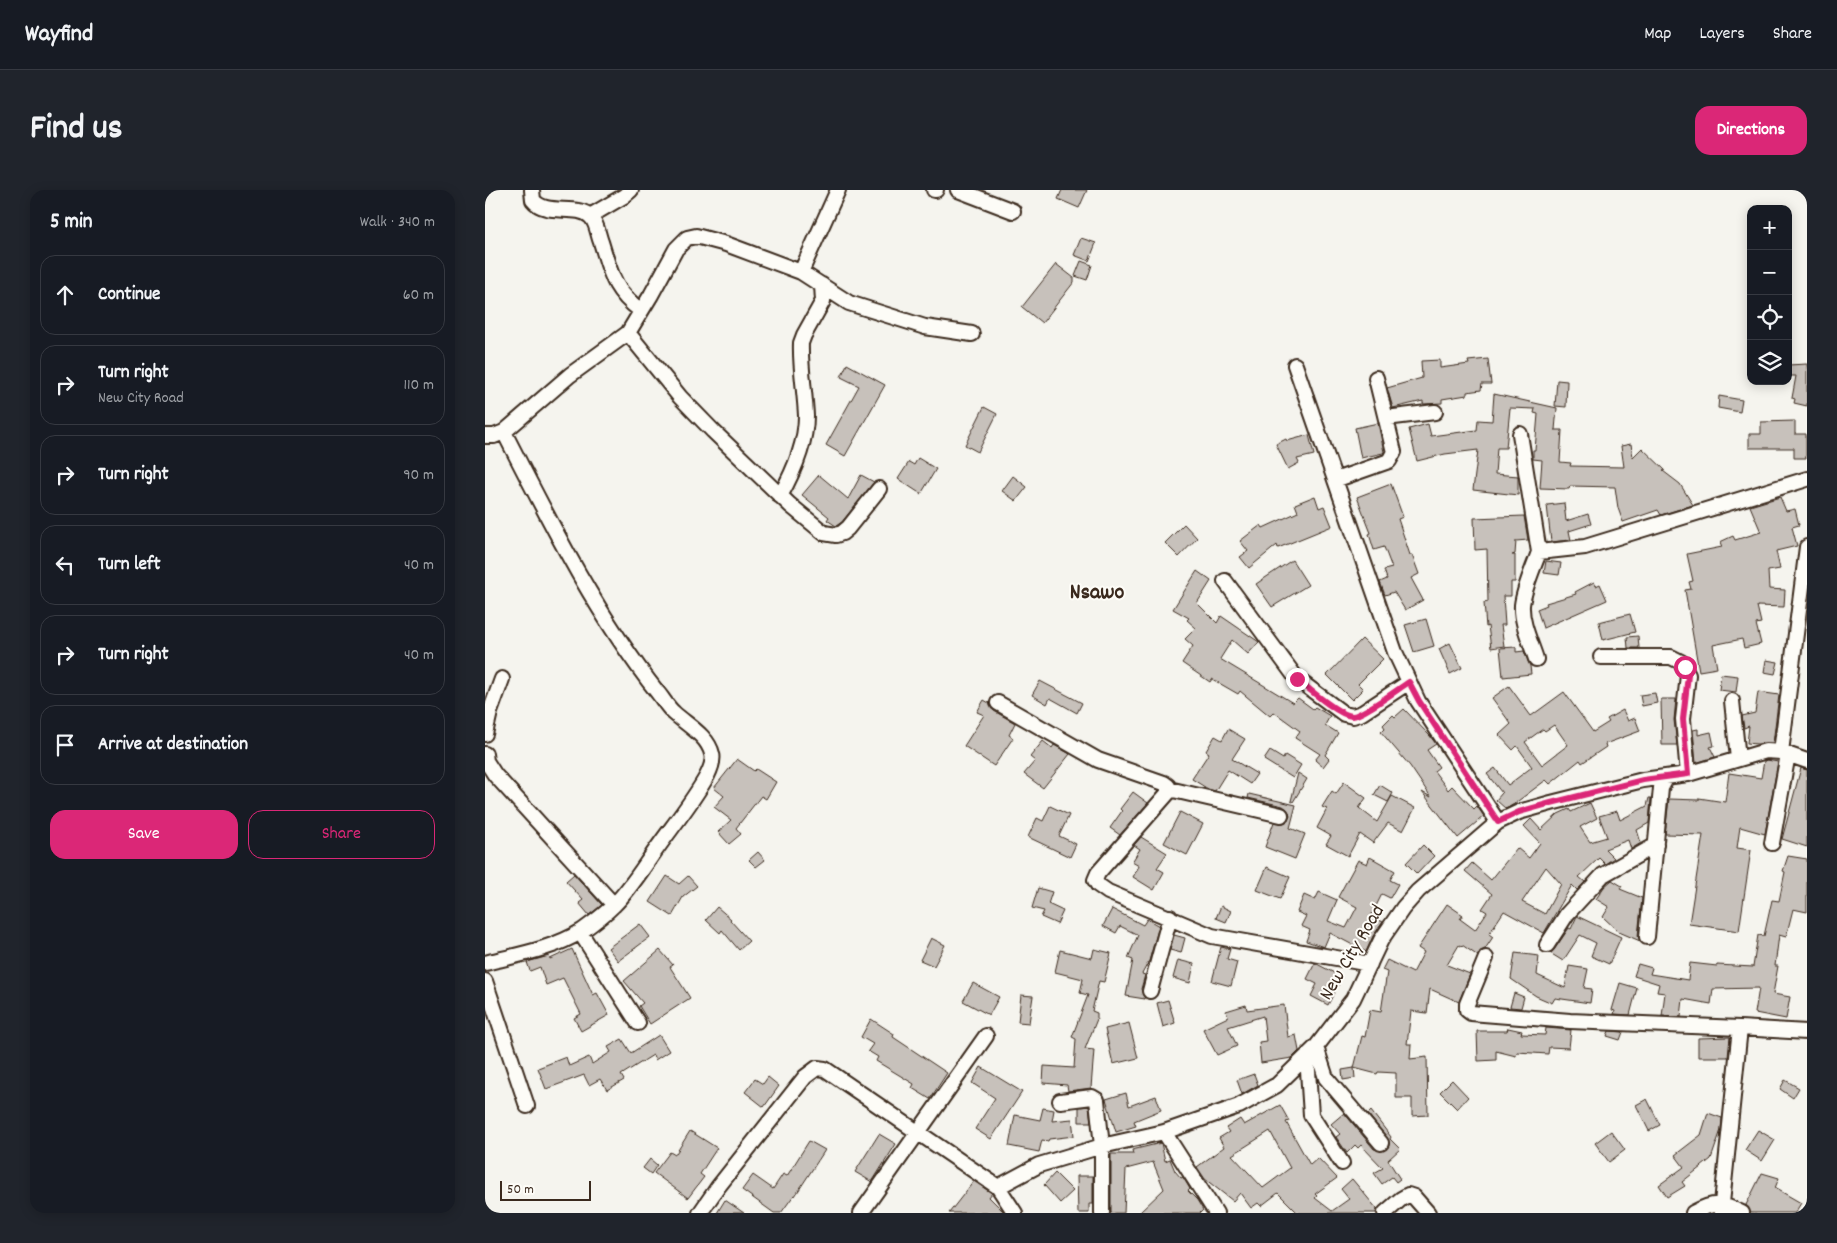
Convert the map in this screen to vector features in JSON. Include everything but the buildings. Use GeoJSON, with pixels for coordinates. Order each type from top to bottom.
{"type":"FeatureCollection","features":[{"type":"Feature","properties":{"kind":"street"},"geometry":{"type":"LineString","coordinates":[[531,190],[533,200],[541,208],[581,212],[590,216],[618,290],[641,311]]}},
{"type":"Feature","properties":{"kind":"street"},"geometry":{"type":"LineString","coordinates":[[590,216],[631,190]]}},
{"type":"Feature","properties":{"kind":"street"},"geometry":{"type":"LineString","coordinates":[[801,272],[838,190]]}},
{"type":"Feature","properties":{"kind":"street"},"geometry":{"type":"LineString","coordinates":[[958,190],[1013,211]]}},
{"type":"Feature","properties":{"kind":"street"},"geometry":{"type":"LineString","coordinates":[[485,436],[494,436],[504,432],[570,375],[628,333],[676,249],[687,238],[691,237],[696,236],[726,244],[801,272],[849,303],[925,327],[972,334]]}},
{"type":"Feature","properties":{"kind":"street"},"geometry":{"type":"LineString","coordinates":[[780,496],[797,460],[804,430],[806,418],[801,343],[823,301],[822,285]]}},
{"type":"Feature","properties":{"kind":"street"},"geometry":{"type":"LineString","coordinates":[[628,333],[680,397],[780,496],[824,533],[836,535],[842,533],[879,490]]}},
{"type":"Feature","properties":{"kind":"street"},"geometry":{"type":"LineString","coordinates":[[1295,365],[1395,652],[1419,701],[1498,822]]}},
{"type":"Feature","properties":{"kind":"street"},"geometry":{"type":"LineString","coordinates":[[1335,480],[1389,461],[1394,452],[1376,378]]}},
{"type":"Feature","properties":{"kind":"street"},"geometry":{"type":"LineString","coordinates":[[1386,418],[1435,412]]}},
{"type":"Feature","properties":{"kind":"street"},"geometry":{"type":"LineString","coordinates":[[485,963],[534,952],[580,932],[614,905],[691,801],[707,775],[713,757],[704,740],[692,727],[673,713],[653,687],[589,592],[504,432]]}},
{"type":"Feature","properties":{"kind":"street"},"geometry":{"type":"LineString","coordinates":[[1520,434],[1539,552],[1522,606],[1524,621],[1536,659]]}},
{"type":"Feature","properties":{"kind":"street"},"geometry":{"type":"LineString","coordinates":[[1539,552],[1585,547],[1807,479]]}},
{"type":"Feature","properties":{"kind":"street"},"geometry":{"type":"LineString","coordinates":[[1772,843],[1785,753],[1807,547]]}},
{"type":"Feature","properties":{"kind":"street"},"geometry":{"type":"LineString","coordinates":[[1225,581],[1297,679],[1344,714],[1353,716],[1362,713],[1409,682]]}},
{"type":"Feature","properties":{"kind":"street"},"geometry":{"type":"LineString","coordinates":[[1601,657],[1671,657],[1681,662],[1685,667],[1688,675],[1683,719],[1688,774]]}},
{"type":"Feature","properties":{"kind":"street"},"geometry":{"type":"LineString","coordinates":[[485,734],[502,679]]}},
{"type":"Feature","properties":{"kind":"street"},"geometry":{"type":"LineString","coordinates":[[1732,701],[1738,759]]}},
{"type":"Feature","properties":{"kind":"street"},"geometry":{"type":"LineString","coordinates":[[998,703],[1089,756],[1164,783],[1169,789],[1281,815]]}},
{"type":"Feature","properties":{"kind":"street","name":"New City Road"},"geometry":{"type":"LineString","coordinates":[[998,1187],[1039,1165],[1102,1146],[1164,1132],[1239,1106],[1277,1085],[1312,1052],[1353,999],[1381,940],[1408,903],[1498,822],[1519,812],[1551,803],[1643,780],[1688,774],[1766,751],[1785,753],[1807,761]]}},
{"type":"Feature","properties":{"kind":"street"},"geometry":{"type":"LineString","coordinates":[[485,754],[486,761],[495,775],[614,905]]}},
{"type":"Feature","properties":{"kind":"street"},"geometry":{"type":"LineString","coordinates":[[1647,937],[1661,788],[1667,777]]}},
{"type":"Feature","properties":{"kind":"street"},"geometry":{"type":"LineString","coordinates":[[1169,789],[1168,793],[1098,873],[1095,880],[1098,885],[1107,892],[1212,936],[1370,964]]}},
{"type":"Feature","properties":{"kind":"street"},"geometry":{"type":"LineString","coordinates":[[1547,945],[1567,914],[1603,875],[1656,845]]}},
{"type":"Feature","properties":{"kind":"street"},"geometry":{"type":"LineString","coordinates":[[1150,991],[1170,917]]}},
{"type":"Feature","properties":{"kind":"street"},"geometry":{"type":"LineString","coordinates":[[580,932],[638,1023]]}},
{"type":"Feature","properties":{"kind":"street"},"geometry":{"type":"LineString","coordinates":[[1486,958],[1467,1004],[1467,1010],[1471,1013],[1571,1021],[1807,1032]]}},
{"type":"Feature","properties":{"kind":"street"},"geometry":{"type":"LineString","coordinates":[[485,981],[527,1106]]}},
{"type":"Feature","properties":{"kind":"street"},"geometry":{"type":"LineString","coordinates":[[1722,1209],[1740,1028]]}},
{"type":"Feature","properties":{"kind":"street"},"geometry":{"type":"LineString","coordinates":[[861,1213],[919,1133],[985,1036]]}},
{"type":"Feature","properties":{"kind":"street"},"geometry":{"type":"LineString","coordinates":[[1312,1052],[1326,1078],[1381,1143]]}},
{"type":"Feature","properties":{"kind":"street"},"geometry":{"type":"LineString","coordinates":[[1312,1052],[1311,1115],[1342,1163]]}},
{"type":"Feature","properties":{"kind":"street"},"geometry":{"type":"LineString","coordinates":[[700,1213],[805,1077],[817,1068],[825,1069],[998,1187],[1015,1213]]}},
{"type":"Feature","properties":{"kind":"street"},"geometry":{"type":"LineString","coordinates":[[1060,1101],[1092,1097],[1097,1100],[1102,1146],[1102,1213]]}},
{"type":"Feature","properties":{"kind":"street"},"geometry":{"type":"LineString","coordinates":[[1164,1132],[1216,1213]]}},
{"type":"Feature","properties":{"kind":"street"},"geometry":{"type":"LineString","coordinates":[[1385,1213],[1408,1195],[1414,1197],[1428,1213]]}},
{"type":"Feature","properties":{"kind":"street"},"geometry":{"type":"LineString","coordinates":[[1693,1213],[1706,1206],[1742,1213]]}},
{"type":"Feature","properties":{"kind":"district","name":"Nsawo"},"geometry":{"type":"Point","coordinates":[1097,593]}},
{"type":"Feature","properties":{"kind":"route"},"geometry":{"type":"LineString","coordinates":[[1297,679],[1344,714],[1353,716],[1362,713],[1409,682],[1419,701],[1498,822],[1519,812],[1551,803],[1643,780],[1688,774],[1683,719],[1688,675],[1685,667]]}}]}
